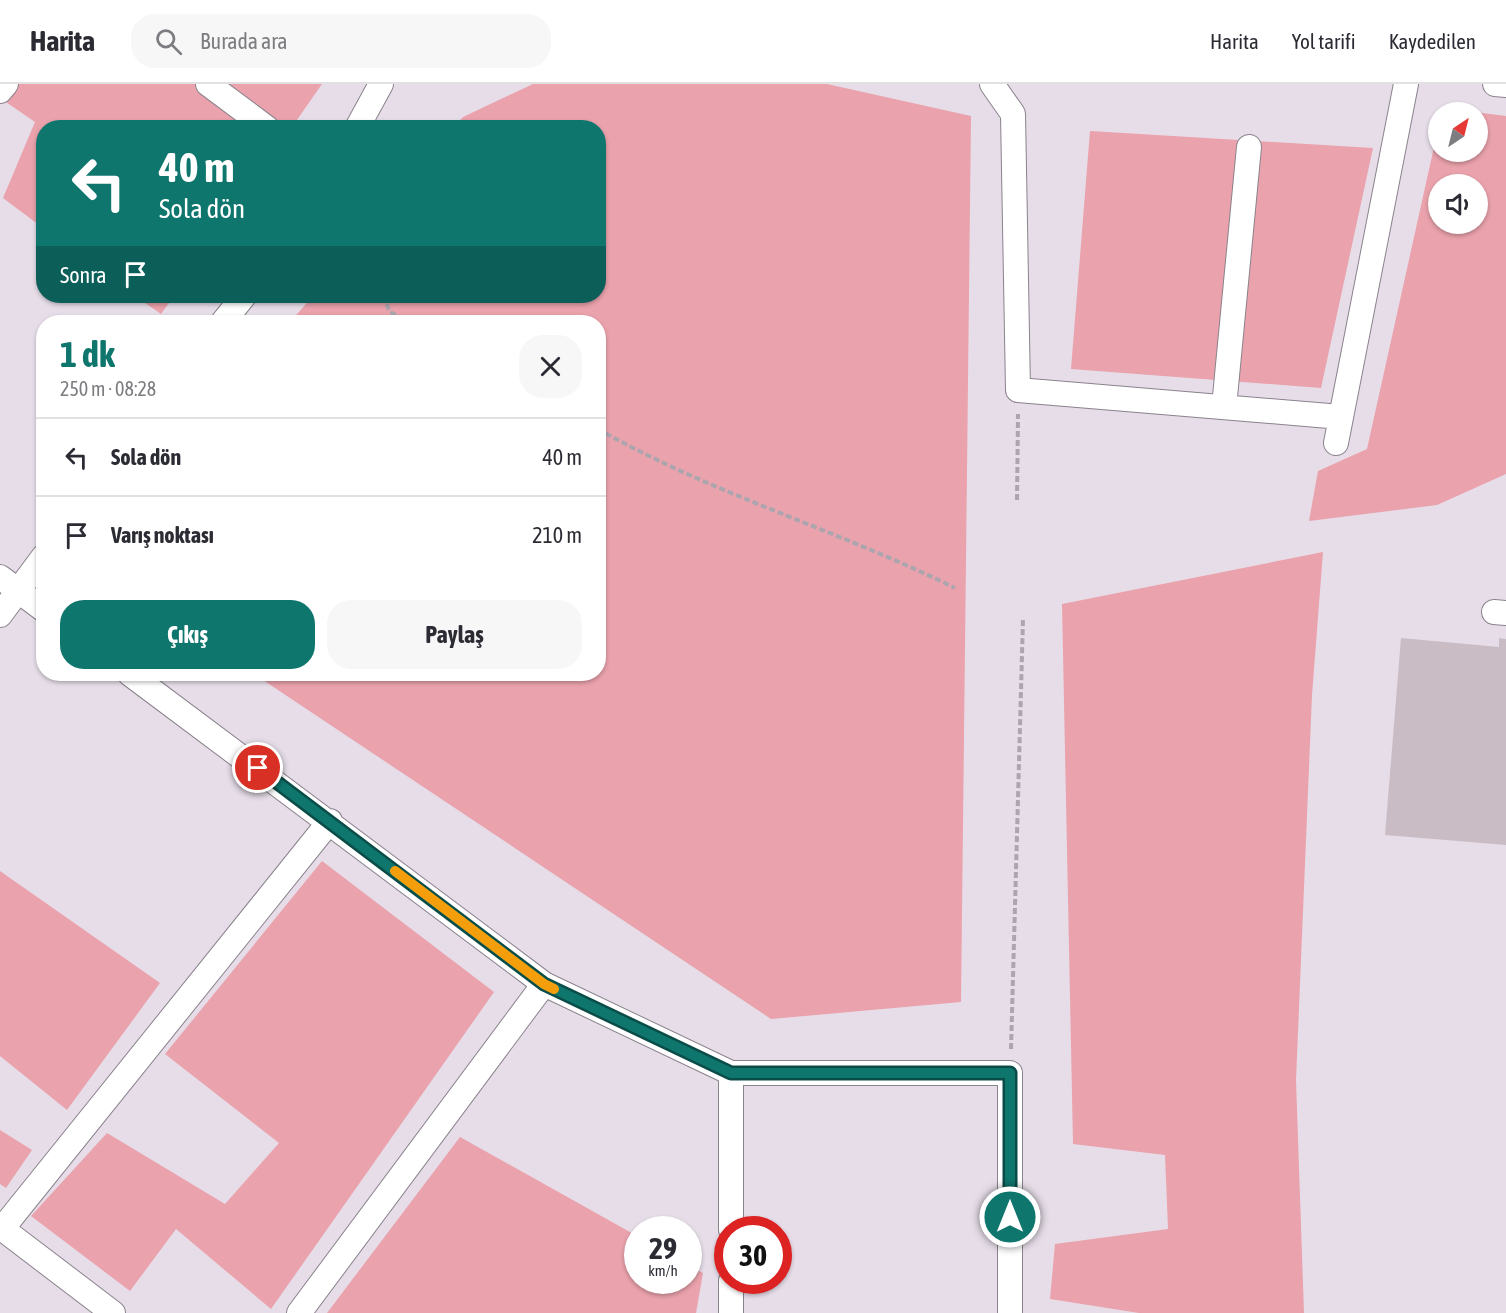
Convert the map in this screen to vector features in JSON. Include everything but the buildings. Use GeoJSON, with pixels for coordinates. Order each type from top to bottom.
{"type":"FeatureCollection","features":[{"type":"Feature","properties":{"kind":"street"},"geometry":{"type":"LineString","coordinates":[[0,91],[6,84]]}},
{"type":"Feature","properties":{"kind":"street"},"geometry":{"type":"LineString","coordinates":[[208,84],[256,120]]}},
{"type":"Feature","properties":{"kind":"street"},"geometry":{"type":"LineString","coordinates":[[361,120],[381,84]]}},
{"type":"Feature","properties":{"kind":"street"},"geometry":{"type":"LineString","coordinates":[[992,84],[1013,114],[1018,390],[1341,417]]}},
{"type":"Feature","properties":{"kind":"street"},"geometry":{"type":"LineString","coordinates":[[1335,443],[1406,84]]}},
{"type":"Feature","properties":{"kind":"street"},"geometry":{"type":"LineString","coordinates":[[1495,84],[1506,85]]}},
{"type":"Feature","properties":{"kind":"street"},"geometry":{"type":"LineString","coordinates":[[1224,407],[1249,147]]}},
{"type":"Feature","properties":{"kind":"street"},"geometry":{"type":"LineString","coordinates":[[229,315],[238,303]]}},
{"type":"Feature","properties":{"kind":"street"},"geometry":{"type":"LineString","coordinates":[[0,615],[8,584],[36,562]]}},
{"type":"Feature","properties":{"kind":"street"},"geometry":{"type":"LineString","coordinates":[[8,584],[36,604]]}},
{"type":"Feature","properties":{"kind":"street"},"geometry":{"type":"LineString","coordinates":[[140,681],[330,821],[544,984],[731,1073],[1010,1073],[1010,1313]]}},
{"type":"Feature","properties":{"kind":"street"},"geometry":{"type":"LineString","coordinates":[[113,1313],[1,1228],[330,821]]}},
{"type":"Feature","properties":{"kind":"street"},"geometry":{"type":"LineString","coordinates":[[299,1313],[544,984]]}},
{"type":"Feature","properties":{"kind":"street"},"geometry":{"type":"LineString","coordinates":[[731,1073],[731,1216]]}},
{"type":"Feature","properties":{"kind":"street"},"geometry":{"type":"LineString","coordinates":[[730,1313],[731,1294]]}},
{"type":"Feature","properties":{"kind":"path"},"geometry":{"type":"LineString","coordinates":[[386,303],[390,312],[396,315]]}},
{"type":"Feature","properties":{"kind":"path"},"geometry":{"type":"LineString","coordinates":[[1017,500],[1018,390]]}},
{"type":"Feature","properties":{"kind":"path"},"geometry":{"type":"LineString","coordinates":[[606,434],[653,460],[899,561],[955,588]]}},
{"type":"Feature","properties":{"kind":"path"},"geometry":{"type":"LineString","coordinates":[[1010,1073],[1023,619]]}},
{"type":"Feature","properties":{"kind":"shaded area"},"geometry":{"type":"Polygon","coordinates":[[[0,84],[322,84],[297,120],[36,120],[36,223],[3,198],[35,122],[0,98],[0,84]]]}},
{"type":"Feature","properties":{"kind":"shaded area"},"geometry":{"type":"Polygon","coordinates":[[[533,84],[827,84],[971,116],[961,1002],[771,1019],[264,681],[606,681],[606,315],[296,315],[307,303],[606,303],[606,120],[460,120],[533,84]]]}},
{"type":"Feature","properties":{"kind":"shaded area"},"geometry":{"type":"Polygon","coordinates":[[[1488,113],[1506,116],[1506,474],[1437,505],[1309,521],[1318,471],[1367,449],[1428,174],[1428,234],[1488,234],[1488,174],[1428,174],[1431,162],[1488,162],[1488,113]]]}},
{"type":"Feature","properties":{"kind":"shaded area"},"geometry":{"type":"Polygon","coordinates":[[[1090,131],[1373,148],[1321,388],[1071,369],[1090,131]]]}},
{"type":"Feature","properties":{"kind":"shaded area"},"geometry":{"type":"Polygon","coordinates":[[[145,303],[169,303],[161,314],[145,303]]]}},
{"type":"Feature","properties":{"kind":"shaded area"},"geometry":{"type":"Polygon","coordinates":[[[1323,552],[1312,695],[1296,1080],[1304,1313],[1139,1313],[1050,1299],[1055,1244],[1168,1229],[1165,1155],[1073,1144],[1062,604],[1323,552]]]}},
{"type":"Feature","properties":{"kind":"shaded area"},"geometry":{"type":"Polygon","coordinates":[[[322,861],[494,992],[271,1309],[176,1229],[130,1291],[31,1216],[107,1133],[225,1204],[279,1143],[165,1054],[322,861]]]}},
{"type":"Feature","properties":{"kind":"shaded area"},"geometry":{"type":"Polygon","coordinates":[[[0,871],[160,983],[67,1110],[0,1056],[0,871]]]}},
{"type":"Feature","properties":{"kind":"shaded area"},"geometry":{"type":"Polygon","coordinates":[[[0,1130],[32,1150],[6,1188],[0,1184],[0,1130]]]}},
{"type":"Feature","properties":{"kind":"shaded area"},"geometry":{"type":"Polygon","coordinates":[[[460,1137],[624,1229],[624,1294],[699,1294],[696,1313],[327,1313],[460,1137]]]}},
{"type":"Feature","properties":{"kind":"slow traffic"},"geometry":{"type":"LineString","coordinates":[[395,871],[544,984],[554,989]]}},
{"type":"Feature","properties":{"kind":"route"},"geometry":{"type":"LineString","coordinates":[[258,768],[544,984],[731,1073],[1010,1073],[1010,1217]]}}]}
